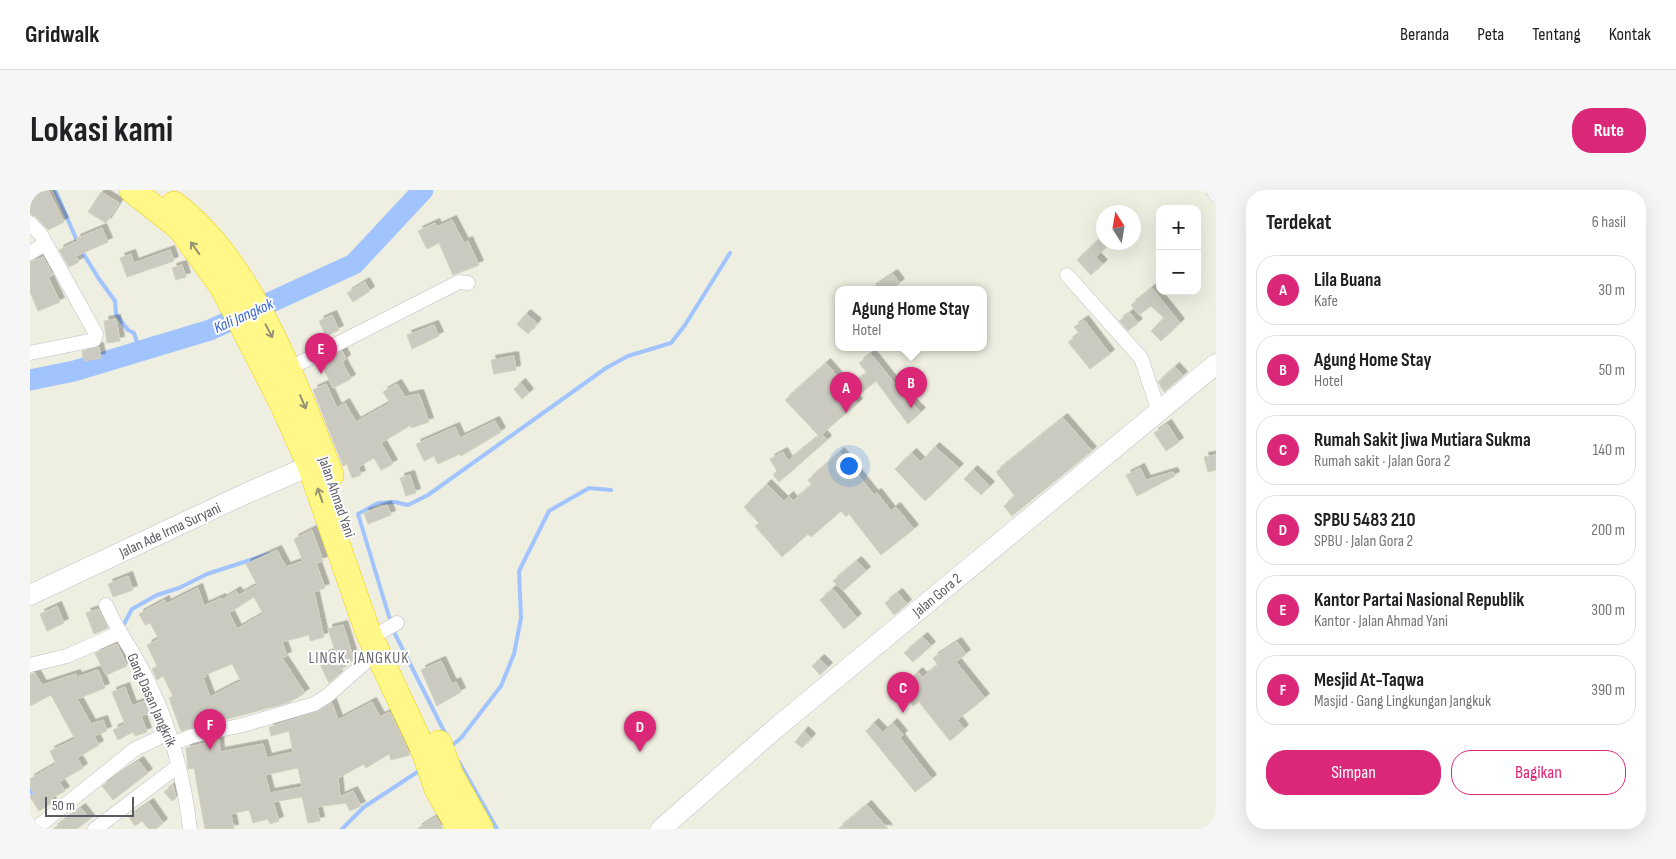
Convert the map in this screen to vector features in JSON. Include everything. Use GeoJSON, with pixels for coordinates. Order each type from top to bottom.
{"type":"FeatureCollection","features":[{"type":"Feature","properties":{"kind":"highway"},"geometry":{"type":"LineString","coordinates":[[132,190],[180,228],[231,281]]}},
{"type":"Feature","properties":{"kind":"highway","name":"Jalan Ahmad Yani"},"geometry":{"type":"LineString","coordinates":[[156,190],[203,228],[279,367],[335,485],[386,633]]}},
{"type":"Feature","properties":{"kind":"highway"},"geometry":{"type":"LineString","coordinates":[[279,367],[356,603],[386,633],[417,716],[449,791],[460,829]]}},
{"type":"Feature","properties":{"kind":"highway"},"geometry":{"type":"LineString","coordinates":[[449,791],[481,829]]}},
{"type":"Feature","properties":{"kind":"street"},"geometry":{"type":"LineString","coordinates":[[1213,190],[1216,195]]}},
{"type":"Feature","properties":{"kind":"street"},"geometry":{"type":"LineString","coordinates":[[30,223],[45,244],[96,336],[94,340],[30,353]]}},
{"type":"Feature","properties":{"kind":"street"},"geometry":{"type":"LineString","coordinates":[[30,252],[45,244]]}},
{"type":"Feature","properties":{"kind":"street"},"geometry":{"type":"LineString","coordinates":[[1067,275],[1141,358],[1159,412]]}},
{"type":"Feature","properties":{"kind":"street"},"geometry":{"type":"LineString","coordinates":[[279,367],[460,282],[468,283]]}},
{"type":"Feature","properties":{"kind":"street","name":"Jalan Gora 2"},"geometry":{"type":"LineString","coordinates":[[661,829],[776,728],[1216,364]]}},
{"type":"Feature","properties":{"kind":"street","name":"Jalan Ade Irma Suryani"},"geometry":{"type":"LineString","coordinates":[[30,595],[247,493],[310,466]]}},
{"type":"Feature","properties":{"kind":"street","name":"Gang Dasan Jangkrik"},"geometry":{"type":"LineString","coordinates":[[106,605],[117,629],[134,656],[171,738],[190,829]]}},
{"type":"Feature","properties":{"kind":"street"},"geometry":{"type":"LineString","coordinates":[[30,665],[67,656],[117,629]]}},
{"type":"Feature","properties":{"kind":"street"},"geometry":{"type":"LineString","coordinates":[[34,829],[136,750],[171,738],[192,736],[243,725],[314,704],[327,696],[386,633]]}},
{"type":"Feature","properties":{"kind":"street"},"geometry":{"type":"LineString","coordinates":[[95,829],[178,766]]}},
{"type":"Feature","properties":{"kind":"building"},"geometry":{"type":"Polygon","coordinates":[[[34,190],[48,190],[64,222],[48,230],[36,217],[30,214],[30,192],[34,190]]]}},
{"type":"Feature","properties":{"kind":"building"},"geometry":{"type":"Polygon","coordinates":[[[101,192],[119,203],[106,223],[88,212],[101,192]]]}},
{"type":"Feature","properties":{"kind":"building"},"geometry":{"type":"Polygon","coordinates":[[[452,220],[464,243],[468,241],[479,265],[453,275],[439,243],[427,249],[418,231],[435,223],[437,227],[452,220]]]}},
{"type":"Feature","properties":{"kind":"building"},"geometry":{"type":"Polygon","coordinates":[[[102,228],[108,242],[76,256],[79,262],[69,267],[59,250],[77,241],[76,239],[102,228]]]}},
{"type":"Feature","properties":{"kind":"building"},"geometry":{"type":"Polygon","coordinates":[[[1096,242],[1096,250],[1103,250],[1096,257],[1103,264],[1091,275],[1077,260],[1096,242]]]}},
{"type":"Feature","properties":{"kind":"building"},"geometry":{"type":"Polygon","coordinates":[[[170,250],[174,261],[127,277],[120,258],[131,254],[134,263],[170,250]]]}},
{"type":"Feature","properties":{"kind":"building"},"geometry":{"type":"Polygon","coordinates":[[[43,257],[53,275],[48,277],[60,302],[38,311],[30,292],[30,262],[43,257]]]}},
{"type":"Feature","properties":{"kind":"building"},"geometry":{"type":"Polygon","coordinates":[[[182,265],[186,277],[176,280],[172,268],[182,265]]]}},
{"type":"Feature","properties":{"kind":"building"},"geometry":{"type":"Polygon","coordinates":[[[893,274],[900,283],[896,286],[875,286],[893,274]]]}},
{"type":"Feature","properties":{"kind":"building"},"geometry":{"type":"Polygon","coordinates":[[[365,282],[370,291],[353,302],[347,293],[365,282]]]}},
{"type":"Feature","properties":{"kind":"building"},"geometry":{"type":"Polygon","coordinates":[[[1152,288],[1180,323],[1161,341],[1151,331],[1164,318],[1151,306],[1139,315],[1131,305],[1152,288]]]}},
{"type":"Feature","properties":{"kind":"building"},"geometry":{"type":"Polygon","coordinates":[[[1130,313],[1138,323],[1128,331],[1119,321],[1130,313]]]}},
{"type":"Feature","properties":{"kind":"building"},"geometry":{"type":"Polygon","coordinates":[[[526,314],[537,323],[528,334],[517,324],[526,314]]]}},
{"type":"Feature","properties":{"kind":"building"},"geometry":{"type":"Polygon","coordinates":[[[332,315],[339,330],[326,336],[319,321],[332,315]]]}},
{"type":"Feature","properties":{"kind":"building"},"geometry":{"type":"Polygon","coordinates":[[[116,319],[120,341],[107,343],[104,321],[116,319]]]}},
{"type":"Feature","properties":{"kind":"building"},"geometry":{"type":"Polygon","coordinates":[[[1084,320],[1110,354],[1090,369],[1068,342],[1080,334],[1074,327],[1084,320]]]}},
{"type":"Feature","properties":{"kind":"building"},"geometry":{"type":"Polygon","coordinates":[[[434,325],[439,336],[412,349],[407,335],[434,325]]]}},
{"type":"Feature","properties":{"kind":"building"},"geometry":{"type":"Polygon","coordinates":[[[99,347],[101,358],[84,361],[82,351],[99,347]]]}},
{"type":"Feature","properties":{"kind":"building"},"geometry":{"type":"Polygon","coordinates":[[[342,351],[346,359],[342,362],[351,379],[333,388],[320,362],[342,351]]]}},
{"type":"Feature","properties":{"kind":"building"},"geometry":{"type":"Polygon","coordinates":[[[871,354],[911,404],[921,412],[908,424],[876,381],[854,399],[858,403],[822,434],[827,440],[779,482],[773,475],[777,471],[770,459],[783,452],[788,461],[819,436],[785,400],[826,363],[848,388],[867,373],[859,363],[871,354]]]}},
{"type":"Feature","properties":{"kind":"building"},"geometry":{"type":"Polygon","coordinates":[[[514,356],[516,370],[494,374],[491,360],[514,356]]]}},
{"type":"Feature","properties":{"kind":"building"},"geometry":{"type":"Polygon","coordinates":[[[1175,367],[1183,376],[1164,392],[1158,382],[1175,367]]]}},
{"type":"Feature","properties":{"kind":"building"},"geometry":{"type":"Polygon","coordinates":[[[521,383],[529,393],[522,399],[514,389],[521,383]]]}},
{"type":"Feature","properties":{"kind":"building"},"geometry":{"type":"Polygon","coordinates":[[[326,384],[337,408],[345,403],[356,422],[390,403],[383,392],[397,384],[405,397],[419,394],[429,422],[411,428],[411,425],[381,443],[393,464],[381,470],[374,458],[358,467],[361,475],[352,478],[347,464],[343,466],[313,390],[326,384]]]}},
{"type":"Feature","properties":{"kind":"building"},"geometry":{"type":"Polygon","coordinates":[[[1063,418],[1092,451],[1012,516],[1004,506],[1015,496],[996,472],[1063,418]]]}},
{"type":"Feature","properties":{"kind":"building"},"geometry":{"type":"Polygon","coordinates":[[[495,421],[501,432],[461,456],[460,454],[438,464],[434,456],[424,461],[416,444],[455,427],[460,438],[495,421]]]}},
{"type":"Feature","properties":{"kind":"building"},"geometry":{"type":"Polygon","coordinates":[[[1167,424],[1179,442],[1166,451],[1154,433],[1167,424]]]}},
{"type":"Feature","properties":{"kind":"building"},"geometry":{"type":"Polygon","coordinates":[[[935,447],[959,468],[925,501],[895,469],[912,453],[921,462],[935,447]]]}},
{"type":"Feature","properties":{"kind":"building"},"geometry":{"type":"Polygon","coordinates":[[[840,452],[874,495],[877,493],[891,511],[896,507],[914,529],[881,555],[849,514],[846,517],[841,511],[811,537],[808,534],[782,557],[755,526],[759,523],[744,507],[767,484],[784,501],[789,496],[793,501],[812,485],[808,480],[840,452]]]}},
{"type":"Feature","properties":{"kind":"building"},"geometry":{"type":"Polygon","coordinates":[[[1216,455],[1216,470],[1208,472],[1204,457],[1216,455]]]}},
{"type":"Feature","properties":{"kind":"building"},"geometry":{"type":"Polygon","coordinates":[[[1140,468],[1146,480],[1173,472],[1175,476],[1137,496],[1126,475],[1140,468]]]}},
{"type":"Feature","properties":{"kind":"building"},"geometry":{"type":"Polygon","coordinates":[[[973,470],[990,486],[981,495],[964,479],[973,470]]]}},
{"type":"Feature","properties":{"kind":"building"},"geometry":{"type":"Polygon","coordinates":[[[410,475],[416,493],[406,496],[400,478],[410,475]]]}},
{"type":"Feature","properties":{"kind":"building"},"geometry":{"type":"Polygon","coordinates":[[[387,505],[391,515],[368,524],[364,513],[387,505]]]}},
{"type":"Feature","properties":{"kind":"building"},"geometry":{"type":"Polygon","coordinates":[[[312,530],[323,561],[316,563],[325,588],[314,592],[324,637],[310,641],[309,635],[282,642],[287,656],[282,658],[305,693],[288,703],[181,731],[169,698],[173,696],[163,676],[157,680],[152,669],[157,666],[147,645],[159,639],[150,623],[145,625],[139,614],[165,600],[166,604],[198,588],[204,606],[221,598],[222,600],[236,591],[239,595],[257,585],[246,564],[277,550],[286,567],[303,561],[294,539],[312,530]],[[254,597],[229,613],[237,629],[263,614],[254,597]],[[232,664],[205,675],[206,677],[203,678],[210,697],[241,681],[232,664]]]}},
{"type":"Feature","properties":{"kind":"building"},"geometry":{"type":"Polygon","coordinates":[[[857,561],[866,571],[843,591],[833,581],[857,561]]]}},
{"type":"Feature","properties":{"kind":"building"},"geometry":{"type":"Polygon","coordinates":[[[128,576],[133,590],[113,597],[108,584],[128,576]]]}},
{"type":"Feature","properties":{"kind":"building"},"geometry":{"type":"Polygon","coordinates":[[[833,589],[857,618],[844,629],[820,600],[833,589]]]}},
{"type":"Feature","properties":{"kind":"building"},"geometry":{"type":"Polygon","coordinates":[[[898,593],[907,604],[894,615],[885,603],[898,593]]]}},
{"type":"Feature","properties":{"kind":"building"},"geometry":{"type":"Polygon","coordinates":[[[57,606],[64,623],[47,631],[40,614],[57,606]]]}},
{"type":"Feature","properties":{"kind":"building"},"geometry":{"type":"Polygon","coordinates":[[[98,609],[108,628],[94,634],[86,613],[98,609]]]}},
{"type":"Feature","properties":{"kind":"building"},"geometry":{"type":"Polygon","coordinates":[[[343,625],[354,660],[337,673],[338,675],[329,683],[317,658],[335,651],[328,629],[343,625]]]}},
{"type":"Feature","properties":{"kind":"building"},"geometry":{"type":"Polygon","coordinates":[[[923,637],[931,646],[913,662],[904,653],[923,637]]]}},
{"type":"Feature","properties":{"kind":"building"},"geometry":{"type":"Polygon","coordinates":[[[957,642],[966,654],[956,662],[985,698],[957,720],[964,729],[950,741],[919,702],[913,706],[908,698],[906,688],[918,672],[923,677],[938,665],[933,658],[957,642]]]}},
{"type":"Feature","properties":{"kind":"building"},"geometry":{"type":"Polygon","coordinates":[[[117,644],[127,666],[106,675],[95,653],[117,644]]]}},
{"type":"Feature","properties":{"kind":"building"},"geometry":{"type":"Polygon","coordinates":[[[820,659],[828,667],[820,675],[812,666],[820,659]]]}},
{"type":"Feature","properties":{"kind":"building"},"geometry":{"type":"Polygon","coordinates":[[[441,661],[452,684],[456,682],[461,692],[437,706],[421,670],[441,661]]]}},
{"type":"Feature","properties":{"kind":"building"},"geometry":{"type":"Polygon","coordinates":[[[98,670],[105,688],[77,699],[91,724],[103,720],[107,731],[94,736],[99,745],[77,758],[83,768],[59,782],[65,791],[50,799],[52,803],[39,811],[30,797],[34,794],[30,787],[30,779],[56,764],[50,751],[75,739],[51,695],[30,706],[30,674],[35,673],[42,685],[76,674],[77,677],[98,670]]]}},
{"type":"Feature","properties":{"kind":"building"},"geometry":{"type":"Polygon","coordinates":[[[125,687],[132,706],[147,700],[152,712],[141,716],[147,732],[135,736],[133,732],[118,740],[113,730],[125,724],[112,692],[125,687]]]}},
{"type":"Feature","properties":{"kind":"building"},"geometry":{"type":"Polygon","coordinates":[[[372,702],[380,717],[390,712],[410,755],[391,760],[389,754],[366,768],[364,764],[338,778],[340,797],[353,791],[361,806],[350,811],[346,803],[317,807],[320,821],[308,823],[302,797],[273,802],[279,821],[270,824],[268,819],[253,823],[249,810],[231,814],[234,829],[205,829],[194,768],[188,769],[186,748],[219,739],[220,752],[263,744],[267,758],[293,752],[289,731],[271,736],[269,727],[316,712],[332,703],[338,720],[372,702]],[[298,768],[265,775],[270,793],[302,787],[298,768]]]}},
{"type":"Feature","properties":{"kind":"building"},"geometry":{"type":"Polygon","coordinates":[[[874,723],[883,732],[893,723],[903,735],[900,738],[932,779],[915,792],[866,731],[874,723]]]}},
{"type":"Feature","properties":{"kind":"building"},"geometry":{"type":"Polygon","coordinates":[[[804,731],[811,738],[802,748],[795,742],[804,731]]]}},
{"type":"Feature","properties":{"kind":"building"},"geometry":{"type":"Polygon","coordinates":[[[139,761],[148,773],[113,800],[102,786],[139,761]]]}},
{"type":"Feature","properties":{"kind":"building"},"geometry":{"type":"Polygon","coordinates":[[[173,785],[176,798],[172,801],[164,792],[173,785]]]}},
{"type":"Feature","properties":{"kind":"building"},"geometry":{"type":"Polygon","coordinates":[[[149,803],[163,823],[156,829],[149,829],[142,821],[135,826],[129,817],[149,803]]]}},
{"type":"Feature","properties":{"kind":"building"},"geometry":{"type":"Polygon","coordinates":[[[867,805],[888,829],[838,829],[867,805]]]}},
{"type":"Feature","properties":{"kind":"building"},"geometry":{"type":"Polygon","coordinates":[[[81,808],[90,819],[77,829],[53,829],[81,808]]]}},
{"type":"Feature","properties":{"kind":"building"},"geometry":{"type":"Polygon","coordinates":[[[436,817],[443,829],[417,829],[436,817]]]}},
{"type":"Feature","properties":{"kind":"waterway"},"geometry":{"type":"LineString","coordinates":[[55,190],[78,243]]}},
{"type":"Feature","properties":{"kind":"waterway","name":"Kali Jangkok"},"geometry":{"type":"LineString","coordinates":[[30,380],[74,371],[210,330],[354,264],[423,190]]}},
{"type":"Feature","properties":{"kind":"waterway"},"geometry":{"type":"LineString","coordinates":[[81,250],[115,301],[116,314],[128,330],[134,333],[140,351]]}},
{"type":"Feature","properties":{"kind":"waterway"},"geometry":{"type":"LineString","coordinates":[[391,623],[358,514],[378,503],[395,502],[408,505],[428,495],[606,368],[628,356],[671,343],[685,325],[730,253]]}},
{"type":"Feature","properties":{"kind":"waterway"},"geometry":{"type":"LineString","coordinates":[[449,748],[461,738],[501,686],[514,654],[521,618],[519,571],[549,511],[589,488],[611,490]]}},
{"type":"Feature","properties":{"kind":"waterway"},"geometry":{"type":"LineString","coordinates":[[120,627],[124,624],[132,609],[157,595],[179,588],[207,574],[269,554]]}},
{"type":"Feature","properties":{"kind":"waterway"},"geometry":{"type":"LineString","coordinates":[[393,630],[446,735]]}},
{"type":"Feature","properties":{"kind":"waterway"},"geometry":{"type":"LineString","coordinates":[[459,762],[497,829]]}},
{"type":"Feature","properties":{"kind":"waterway"},"geometry":{"type":"LineString","coordinates":[[342,829],[364,807],[422,769]]}},
{"type":"Feature","properties":{"kind":"waterway"},"geometry":{"type":"LineString","coordinates":[[30,790],[35,799]]}},
{"type":"Feature","properties":{"kind":"place","name":"Kantor Partai Nasional Republik"},"geometry":{"type":"Point","coordinates":[321,374]}},
{"type":"Feature","properties":{"kind":"place","name":"Agung Home Stay"},"geometry":{"type":"Point","coordinates":[911,408]}},
{"type":"Feature","properties":{"kind":"place","name":"Lila Buana"},"geometry":{"type":"Point","coordinates":[846,413]}},
{"type":"Feature","properties":{"kind":"place","name":"Rumah Sakit Jiwa Mutiara Sukma"},"geometry":{"type":"Point","coordinates":[903,713]}},
{"type":"Feature","properties":{"kind":"place","name":"Mesjid At-Taqwa"},"geometry":{"type":"Point","coordinates":[210,750]}},
{"type":"Feature","properties":{"kind":"place","name":"SPBU 5483 210"},"geometry":{"type":"Point","coordinates":[640,752]}},
{"type":"Feature","properties":{"kind":"district","name":"LINGK. JANGKUK"},"geometry":{"type":"Point","coordinates":[359,657]}}]}
